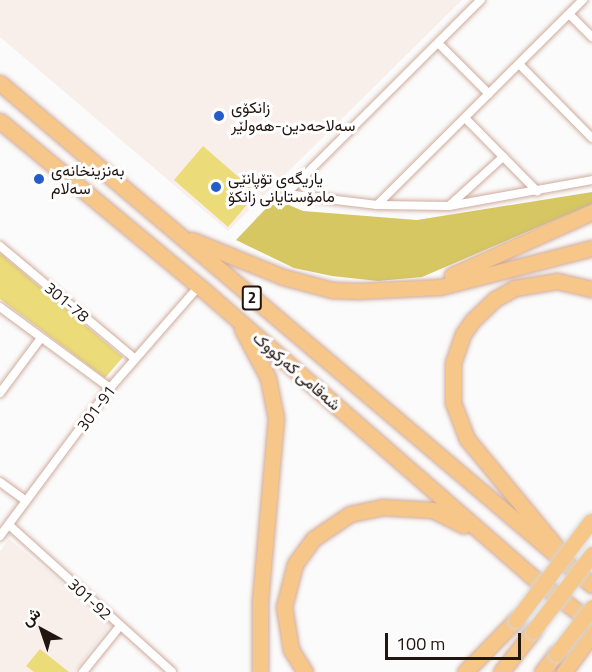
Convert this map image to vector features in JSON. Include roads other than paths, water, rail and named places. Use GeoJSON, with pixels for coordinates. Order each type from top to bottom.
{"type":"FeatureCollection","features":[{"type":"Feature","properties":{"kind":"highway","name":"شەقامی کەرکووک"},"geometry":{"type":"LineString","coordinates":[[0,83],[592,585]]}},
{"type":"Feature","properties":{"kind":"highway","name":"شەقامی کەرکووک"},"geometry":{"type":"LineString","coordinates":[[0,121],[232,314],[530,575],[591,618]]}},
{"type":"Feature","properties":{"kind":"highway"},"geometry":{"type":"LineString","coordinates":[[403,291],[468,270],[592,213]]}},
{"type":"Feature","properties":{"kind":"highway"},"geometry":{"type":"LineString","coordinates":[[177,233],[261,269],[332,290],[403,291],[440,287],[592,248]]}},
{"type":"Feature","properties":{"kind":"highway"},"geometry":{"type":"LineString","coordinates":[[567,562],[532,513],[467,439],[453,403],[451,381],[463,334],[495,299],[515,288],[544,281],[573,283],[592,289]]}},
{"type":"Feature","properties":{"kind":"highway"},"geometry":{"type":"LineString","coordinates":[[232,314],[268,378],[276,418],[258,672]]}},
{"type":"Feature","properties":{"kind":"highway"},"geometry":{"type":"LineString","coordinates":[[305,672],[291,650],[284,621],[289,577],[313,539],[350,514],[399,506],[433,510],[462,524],[530,575]]}},
{"type":"Feature","properties":{"kind":"highway"},"geometry":{"type":"LineString","coordinates":[[474,672],[592,521]]}},
{"type":"Feature","properties":{"kind":"highway"},"geometry":{"type":"LineString","coordinates":[[501,672],[592,554]]}},
{"type":"Feature","properties":{"kind":"highway"},"geometry":{"type":"LineString","coordinates":[[542,672],[591,618]]}},
{"type":"Feature","properties":{"kind":"highway"},"geometry":{"type":"LineString","coordinates":[[465,672],[516,620]]}},
{"type":"Feature","properties":{"kind":"highway"},"geometry":{"type":"LineString","coordinates":[[565,669],[592,634]]}},
{"type":"Feature","properties":{"kind":"street"},"geometry":{"type":"LineString","coordinates":[[481,0],[286,194],[378,205],[449,206],[592,180]]}},
{"type":"Feature","properties":{"kind":"street"},"geometry":{"type":"LineString","coordinates":[[378,205],[583,0]]}},
{"type":"Feature","properties":{"kind":"street"},"geometry":{"type":"LineString","coordinates":[[569,14],[592,37]]}},
{"type":"Feature","properties":{"kind":"street"},"geometry":{"type":"LineString","coordinates":[[438,43],[489,94]]}},
{"type":"Feature","properties":{"kind":"street"},"geometry":{"type":"LineString","coordinates":[[519,64],[592,138]]}},
{"type":"Feature","properties":{"kind":"street"},"geometry":{"type":"LineString","coordinates":[[465,118],[537,191]]}},
{"type":"Feature","properties":{"kind":"street"},"geometry":{"type":"LineString","coordinates":[[449,206],[503,157]]}},
{"type":"Feature","properties":{"kind":"street","name":"301-78"},"geometry":{"type":"LineString","coordinates":[[0,246],[135,358]]}},
{"type":"Feature","properties":{"kind":"street","name":"301-91"},"geometry":{"type":"LineString","coordinates":[[0,536],[110,388],[199,286]]}},
{"type":"Feature","properties":{"kind":"street"},"geometry":{"type":"LineString","coordinates":[[0,307],[110,388]]}},
{"type":"Feature","properties":{"kind":"street"},"geometry":{"type":"LineString","coordinates":[[0,393],[41,338]]}},
{"type":"Feature","properties":{"kind":"street"},"geometry":{"type":"LineString","coordinates":[[0,482],[26,501]]}},
{"type":"Feature","properties":{"kind":"street","name":"301-92"},"geometry":{"type":"LineString","coordinates":[[9,525],[172,672]]}},
{"type":"Feature","properties":{"kind":"street"},"geometry":{"type":"LineString","coordinates":[[83,672],[120,626]]}},
{"type":"Feature","properties":{"kind":"place","name":"زانکۆی سەلاحەدین-هەولێر"},"geometry":{"type":"Point","coordinates":[219,116]}},
{"type":"Feature","properties":{"kind":"place","name":"بەنزینخانەی سەلام"},"geometry":{"type":"Point","coordinates":[39,179]}},
{"type":"Feature","properties":{"kind":"place","name":"یاریگەی تۆپانێی مامۆستایانی زانکۆ"},"geometry":{"type":"Point","coordinates":[216,187]}}]}
